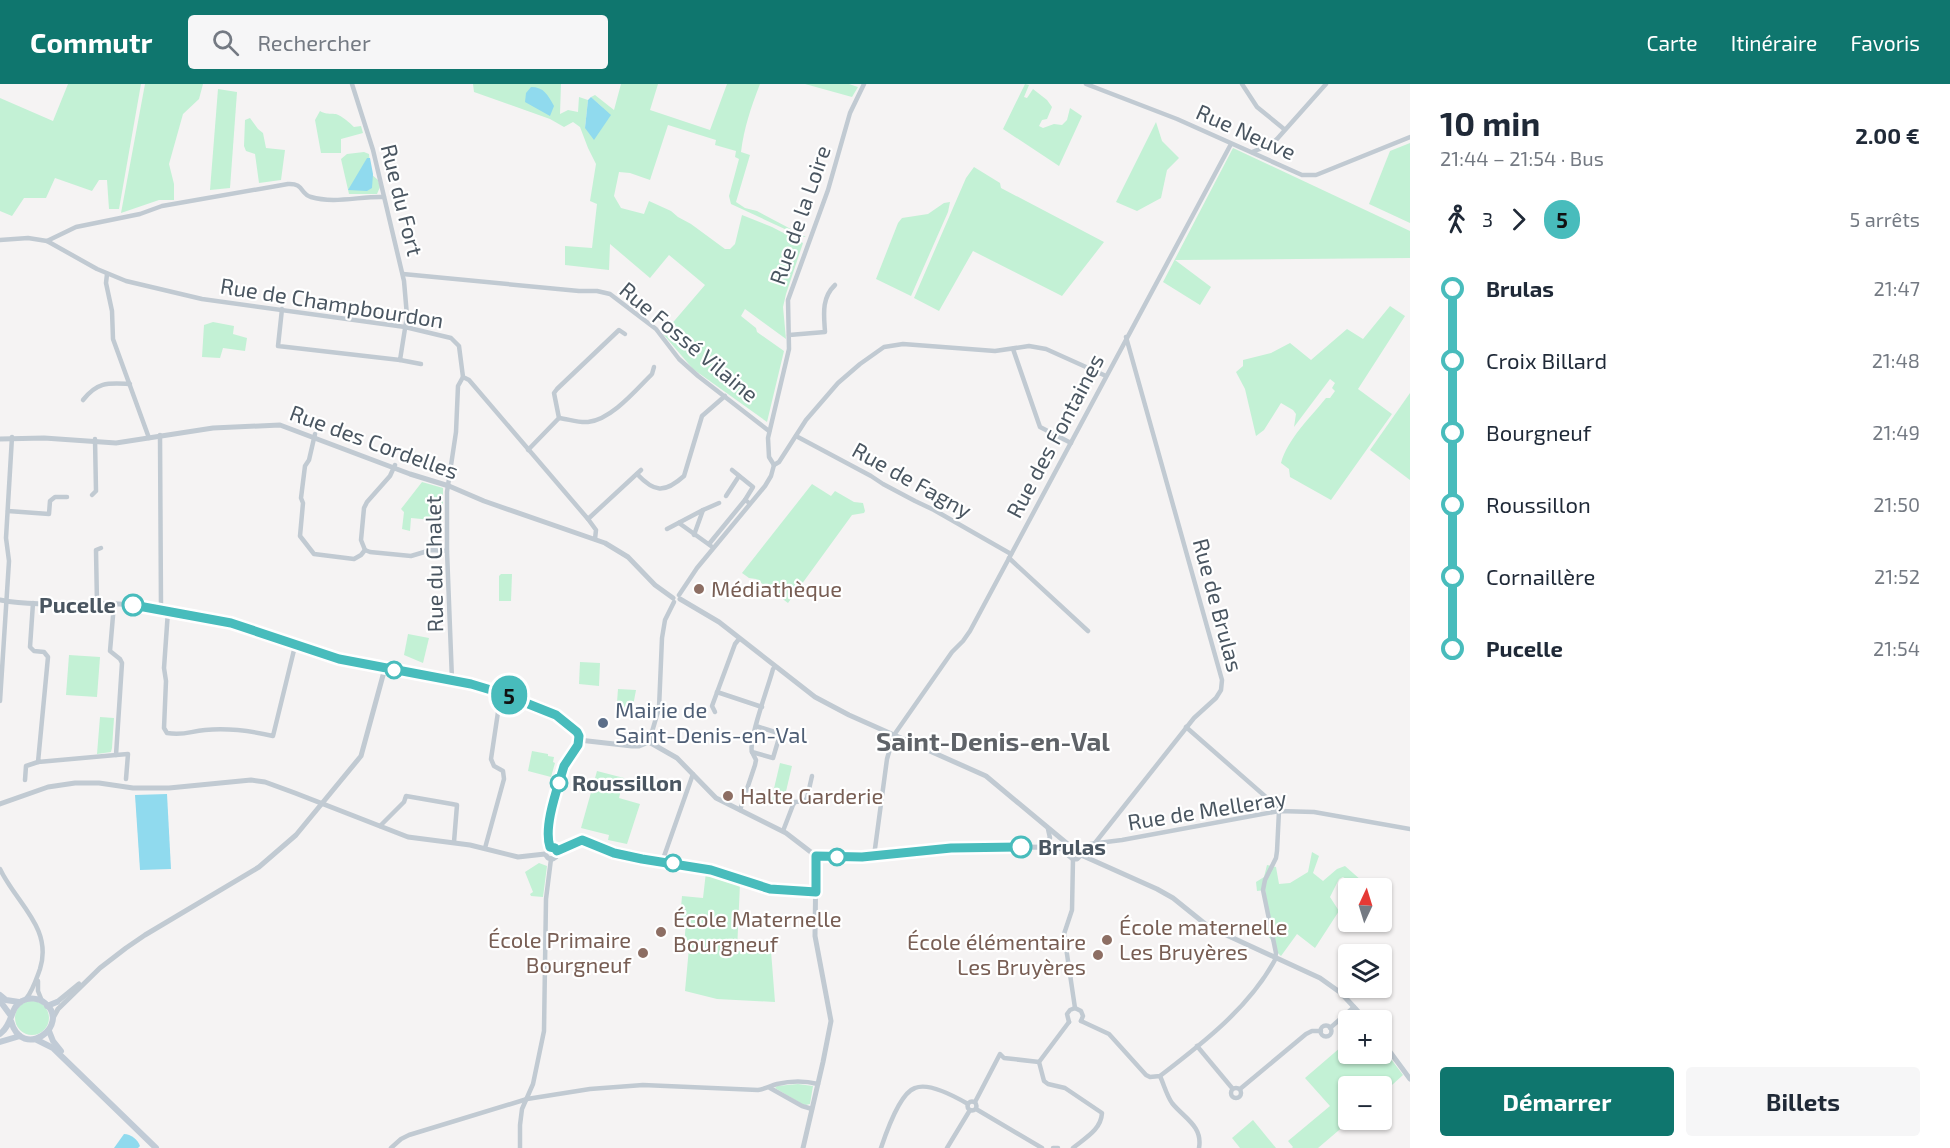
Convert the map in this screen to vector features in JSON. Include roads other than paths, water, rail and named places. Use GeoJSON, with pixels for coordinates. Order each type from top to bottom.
{"type":"FeatureCollection","features":[{"type":"Feature","properties":{"kind":"main road"},"geometry":{"type":"LineString","coordinates":[[0,994],[9,1005],[13,1027],[20,1036],[30,1040],[40,1038],[49,1030],[52,1020],[45,1003]]}},
{"type":"Feature","properties":{"kind":"main road"},"geometry":{"type":"LineString","coordinates":[[0,1001],[9,1005],[36,999],[45,1003],[57,1002]]}},
{"type":"Feature","properties":{"kind":"main road"},"geometry":{"type":"LineString","coordinates":[[0,1034],[23,1001]]}},
{"type":"Feature","properties":{"kind":"main road"},"geometry":{"type":"LineString","coordinates":[[49,1030],[53,1041],[75,1068]]}},
{"type":"Feature","properties":{"kind":"main road"},"geometry":{"type":"LineString","coordinates":[[0,1042],[20,1036]]}},
{"type":"Feature","properties":{"kind":"main road"},"geometry":{"type":"LineString","coordinates":[[35,1039],[53,1048],[156,1148]]}},
{"type":"Feature","properties":{"kind":"street","name":"Rue du Fort"},"geometry":{"type":"LineString","coordinates":[[352,84],[373,150],[403,274],[407,316],[400,360]]}},
{"type":"Feature","properties":{"kind":"street","name":"Rue de la Loire"},"geometry":{"type":"LineString","coordinates":[[774,465],[769,454],[769,431],[787,360],[789,335],[787,307],[791,290],[828,190],[850,113],[864,84]]}},
{"type":"Feature","properties":{"kind":"street","name":"Rue Neuve"},"geometry":{"type":"LineString","coordinates":[[1086,84],[1177,119],[1302,175],[1316,175],[1410,137]]}},
{"type":"Feature","properties":{"kind":"street"},"geometry":{"type":"LineString","coordinates":[[1242,84],[1257,107],[1284,129]]}},
{"type":"Feature","properties":{"kind":"street"},"geometry":{"type":"LineString","coordinates":[[1252,152],[1277,140],[1284,129],[1326,84]]}},
{"type":"Feature","properties":{"kind":"street","name":"Rue des Fontaines"},"geometry":{"type":"LineString","coordinates":[[894,735],[952,652],[965,638],[1231,144]]}},
{"type":"Feature","properties":{"kind":"street"},"geometry":{"type":"LineString","coordinates":[[47,241],[76,227],[162,206],[288,184],[296,183],[307,195],[315,198],[350,200],[384,197]]}},
{"type":"Feature","properties":{"kind":"street","name":"Rue de Champbourdon"},"geometry":{"type":"LineString","coordinates":[[0,240],[28,238],[47,241],[107,274],[126,281],[202,299],[405,327],[451,338],[456,342],[460,354],[463,377]]}},
{"type":"Feature","properties":{"kind":"street"},"geometry":{"type":"LineString","coordinates":[[107,274],[106,283],[111,305],[113,339],[149,438]]}},
{"type":"Feature","properties":{"kind":"street","name":"Rue Fossé Vilaine"},"geometry":{"type":"LineString","coordinates":[[403,274],[610,294],[656,329],[679,359],[769,431]]}},
{"type":"Feature","properties":{"kind":"street"},"geometry":{"type":"LineString","coordinates":[[789,335],[825,332],[823,308],[830,290],[835,285]]}},
{"type":"Feature","properties":{"kind":"street"},"geometry":{"type":"LineString","coordinates":[[282,309],[278,346],[421,364]]}},
{"type":"Feature","properties":{"kind":"street"},"geometry":{"type":"LineString","coordinates":[[559,418],[554,393],[557,388],[619,330],[626,334]]}},
{"type":"Feature","properties":{"kind":"street","name":"Rue de Brulas"},"geometry":{"type":"LineString","coordinates":[[1095,843],[1186,727],[1216,698],[1221,690],[1222,680],[1126,337]]}},
{"type":"Feature","properties":{"kind":"street"},"geometry":{"type":"LineString","coordinates":[[650,742],[659,708],[665,620],[677,598],[711,546],[747,502],[768,481],[774,465],[779,462],[806,420],[838,384],[860,364],[884,347],[903,344],[978,350],[1029,346],[1046,349],[1106,376]]}},
{"type":"Feature","properties":{"kind":"street"},"geometry":{"type":"LineString","coordinates":[[1013,349],[1040,427],[1071,443]]}},
{"type":"Feature","properties":{"kind":"street"},"geometry":{"type":"LineString","coordinates":[[559,418],[589,422],[603,418],[652,374],[654,367]]}},
{"type":"Feature","properties":{"kind":"street"},"geometry":{"type":"LineString","coordinates":[[463,377],[588,519],[596,530],[595,539]]}},
{"type":"Feature","properties":{"kind":"street","name":"Rue du Chalet"},"geometry":{"type":"LineString","coordinates":[[452,680],[447,551],[449,486],[456,432],[458,386],[463,377]]}},
{"type":"Feature","properties":{"kind":"street"},"geometry":{"type":"LineString","coordinates":[[83,400],[104,383],[130,384]]}},
{"type":"Feature","properties":{"kind":"street"},"geometry":{"type":"LineString","coordinates":[[588,519],[639,472],[649,487],[656,488],[663,488],[684,476],[702,416],[725,396]]}},
{"type":"Feature","properties":{"kind":"street"},"geometry":{"type":"LineString","coordinates":[[528,450],[559,418]]}},
{"type":"Feature","properties":{"kind":"street","name":"Rue des Cordelles"},"geometry":{"type":"LineString","coordinates":[[0,439],[44,438],[116,442],[213,428],[275,424],[314,435],[484,501],[595,539],[628,557],[655,585],[708,614],[815,697],[986,776],[1069,848]]}},
{"type":"Feature","properties":{"kind":"street"},"geometry":{"type":"LineString","coordinates":[[160,435],[166,681],[164,728],[167,733],[186,734],[206,730],[245,731],[273,736],[295,645]]}},
{"type":"Feature","properties":{"kind":"street"},"geometry":{"type":"LineString","coordinates":[[314,435],[309,460],[305,466],[300,536],[314,554],[354,559],[365,550]]}},
{"type":"Feature","properties":{"kind":"street","name":"Rue de Fagny"},"geometry":{"type":"LineString","coordinates":[[796,436],[943,515],[1010,556],[1088,631]]}},
{"type":"Feature","properties":{"kind":"street"},"geometry":{"type":"LineString","coordinates":[[0,700],[9,561],[6,538],[12,438]]}},
{"type":"Feature","properties":{"kind":"street"},"geometry":{"type":"LineString","coordinates":[[92,495],[96,491],[95,440]]}},
{"type":"Feature","properties":{"kind":"street"},"geometry":{"type":"LineString","coordinates":[[394,467],[364,508],[361,540],[365,550],[406,556],[431,550],[447,551]]}},
{"type":"Feature","properties":{"kind":"street"},"geometry":{"type":"LineString","coordinates":[[732,470],[753,487],[747,502]]}},
{"type":"Feature","properties":{"kind":"street"},"geometry":{"type":"LineString","coordinates":[[726,496],[739,476]]}},
{"type":"Feature","properties":{"kind":"street"},"geometry":{"type":"LineString","coordinates":[[8,511],[50,514],[50,501],[55,496],[67,497]]}},
{"type":"Feature","properties":{"kind":"street"},"geometry":{"type":"LineString","coordinates":[[667,530],[719,503]]}},
{"type":"Feature","properties":{"kind":"street"},"geometry":{"type":"LineString","coordinates":[[694,535],[703,510]]}},
{"type":"Feature","properties":{"kind":"street"},"geometry":{"type":"LineString","coordinates":[[679,523],[711,546]]}},
{"type":"Feature","properties":{"kind":"street"},"geometry":{"type":"LineString","coordinates":[[97,604],[96,550],[101,548]]}},
{"type":"Feature","properties":{"kind":"street"},"geometry":{"type":"LineString","coordinates":[[0,600],[140,606],[245,626],[339,659],[452,680],[501,693],[539,707],[562,719],[577,732],[579,740],[564,766],[548,831],[550,847]]}},
{"type":"Feature","properties":{"kind":"street"},"geometry":{"type":"LineString","coordinates":[[33,603],[30,647],[34,651],[44,652],[48,657],[39,762]]}},
{"type":"Feature","properties":{"kind":"street"},"geometry":{"type":"LineString","coordinates":[[114,604],[110,651],[122,663],[116,755]]}},
{"type":"Feature","properties":{"kind":"street"},"geometry":{"type":"LineString","coordinates":[[715,712],[712,706],[735,644],[739,639]]}},
{"type":"Feature","properties":{"kind":"street"},"geometry":{"type":"LineString","coordinates":[[740,810],[755,765],[751,744],[775,667]]}},
{"type":"Feature","properties":{"kind":"street"},"geometry":{"type":"LineString","coordinates":[[52,1020],[58,1009],[98,970],[145,934],[266,862],[296,836],[361,756],[385,668]]}},
{"type":"Feature","properties":{"kind":"street"},"geometry":{"type":"LineString","coordinates":[[717,692],[762,707]]}},
{"type":"Feature","properties":{"kind":"street"},"geometry":{"type":"LineString","coordinates":[[485,848],[504,779],[503,771],[494,766],[491,759],[501,693]]}},
{"type":"Feature","properties":{"kind":"street"},"geometry":{"type":"LineString","coordinates":[[752,752],[773,758],[779,738],[778,733],[756,726]]}},
{"type":"Feature","properties":{"kind":"street"},"geometry":{"type":"LineString","coordinates":[[1070,1022],[1074,1024],[1081,1021],[1109,1034],[1146,1075],[1160,1076],[1249,999],[1276,958],[1263,890],[1264,880],[1277,851],[1279,812],[1274,804],[1186,727]]}},
{"type":"Feature","properties":{"kind":"street"},"geometry":{"type":"LineString","coordinates":[[874,856],[887,759],[894,735]]}},
{"type":"Feature","properties":{"kind":"street"},"geometry":{"type":"LineString","coordinates":[[579,740],[632,746],[650,742]]}},
{"type":"Feature","properties":{"kind":"street"},"geometry":{"type":"LineString","coordinates":[[650,742],[677,758],[716,798],[783,831],[816,856],[852,858],[951,848],[1069,848],[1077,845],[1081,852],[1173,898],[1209,927],[1320,978],[1341,993],[1357,1010]]}},
{"type":"Feature","properties":{"kind":"street"},"geometry":{"type":"LineString","coordinates":[[25,780],[26,766],[39,762],[128,754],[126,779]]}},
{"type":"Feature","properties":{"kind":"street"},"geometry":{"type":"LineString","coordinates":[[662,862],[693,774]]}},
{"type":"Feature","properties":{"kind":"street"},"geometry":{"type":"LineString","coordinates":[[783,831],[795,802],[805,801],[807,798],[812,776]]}},
{"type":"Feature","properties":{"kind":"street"},"geometry":{"type":"LineString","coordinates":[[0,804],[48,787],[75,783],[99,783],[133,788],[169,788],[251,780],[265,782],[323,803],[408,837],[454,842],[523,857],[545,854]]}},
{"type":"Feature","properties":{"kind":"street"},"geometry":{"type":"LineString","coordinates":[[380,826],[404,802],[406,796],[457,806],[454,842]]}},
{"type":"Feature","properties":{"kind":"street","name":"Rue de Melleray"},"geometry":{"type":"LineString","coordinates":[[1081,852],[1095,843],[1279,812],[1314,812],[1410,829]]}},
{"type":"Feature","properties":{"kind":"street"},"geometry":{"type":"LineString","coordinates":[[1041,847],[1050,838],[1048,829]]}},
{"type":"Feature","properties":{"kind":"street"},"geometry":{"type":"LineString","coordinates":[[551,859],[556,856],[557,851],[582,840],[614,853],[711,870],[770,889],[816,892]]}},
{"type":"Feature","properties":{"kind":"street"},"geometry":{"type":"LineString","coordinates":[[550,847],[557,851]]}},
{"type":"Feature","properties":{"kind":"street"},"geometry":{"type":"LineString","coordinates":[[545,854],[545,850],[550,847]]}},
{"type":"Feature","properties":{"kind":"street"},"geometry":{"type":"LineString","coordinates":[[1069,848],[1068,855],[1073,859]]}},
{"type":"Feature","properties":{"kind":"street"},"geometry":{"type":"LineString","coordinates":[[1073,859],[1077,859],[1081,852]]}},
{"type":"Feature","properties":{"kind":"street"},"geometry":{"type":"LineString","coordinates":[[545,854],[551,859]]}},
{"type":"Feature","properties":{"kind":"street"},"geometry":{"type":"LineString","coordinates":[[803,1148],[831,1021],[815,936],[816,856]]}},
{"type":"Feature","properties":{"kind":"street"},"geometry":{"type":"LineString","coordinates":[[520,1148],[522,1109],[541,1054],[544,1030],[546,899],[551,859]]}},
{"type":"Feature","properties":{"kind":"street"},"geometry":{"type":"LineString","coordinates":[[1073,859],[1072,910],[1064,934],[1074,1008]]}},
{"type":"Feature","properties":{"kind":"street"},"geometry":{"type":"LineString","coordinates":[[0,869],[41,936],[44,955],[32,991],[23,1001]]}},
{"type":"Feature","properties":{"kind":"street"},"geometry":{"type":"LineString","coordinates":[[57,1002],[98,970]]}},
{"type":"Feature","properties":{"kind":"street"},"geometry":{"type":"LineString","coordinates":[[39,971],[38,991],[45,1003]]}},
{"type":"Feature","properties":{"kind":"street"},"geometry":{"type":"LineString","coordinates":[[1197,1046],[1232,1088],[1240,1089],[1306,1034],[1321,1031],[1323,1027],[1330,1028],[1354,1007]]}},
{"type":"Feature","properties":{"kind":"street"},"geometry":{"type":"LineString","coordinates":[[1074,1008],[1081,1011],[1083,1016],[1081,1021]]}},
{"type":"Feature","properties":{"kind":"street"},"geometry":{"type":"LineString","coordinates":[[1070,1022],[1067,1014],[1074,1008]]}},
{"type":"Feature","properties":{"kind":"street"},"geometry":{"type":"LineString","coordinates":[[1039,1062],[1070,1022]]}},
{"type":"Feature","properties":{"kind":"street"},"geometry":{"type":"LineString","coordinates":[[1321,1031],[1323,1036],[1328,1036],[1331,1033],[1330,1028]]}},
{"type":"Feature","properties":{"kind":"street"},"geometry":{"type":"LineString","coordinates":[[947,1148],[976,1105],[975,1102],[1000,1054],[1004,1058],[1039,1062]]}},
{"type":"Feature","properties":{"kind":"street"},"geometry":{"type":"LineString","coordinates":[[1392,1055],[1410,1080]]}},
{"type":"Feature","properties":{"kind":"street"},"geometry":{"type":"LineString","coordinates":[[1039,1062],[1044,1081],[1065,1088],[1102,1113],[1101,1123],[1073,1148]]}},
{"type":"Feature","properties":{"kind":"street"},"geometry":{"type":"LineString","coordinates":[[1160,1076],[1172,1103],[1196,1126],[1200,1142],[1199,1148]]}},
{"type":"Feature","properties":{"kind":"street"},"geometry":{"type":"LineString","coordinates":[[391,1148],[409,1135],[527,1099],[590,1089],[644,1085],[758,1090],[799,1082],[818,1084]]}},
{"type":"Feature","properties":{"kind":"street"},"geometry":{"type":"LineString","coordinates":[[881,1148],[892,1116],[910,1091],[922,1086],[950,1094],[968,1104],[967,1107],[1042,1148]]}},
{"type":"Feature","properties":{"kind":"street"},"geometry":{"type":"LineString","coordinates":[[770,1088],[812,1109]]}},
{"type":"Feature","properties":{"kind":"street"},"geometry":{"type":"LineString","coordinates":[[1232,1088],[1231,1094],[1234,1098],[1240,1095],[1240,1089]]}},
{"type":"Feature","properties":{"kind":"street"},"geometry":{"type":"LineString","coordinates":[[968,1104],[975,1102]]}},
{"type":"Feature","properties":{"kind":"street"},"geometry":{"type":"LineString","coordinates":[[1053,1148],[1058,1148]]}},
{"type":"Feature","properties":{"kind":"water"},"geometry":{"type":"Polygon","coordinates":[[[531,87],[542,90],[550,98],[554,106],[550,116],[525,102],[526,93],[531,87]]]}},
{"type":"Feature","properties":{"kind":"water"},"geometry":{"type":"Polygon","coordinates":[[[591,97],[611,115],[594,140],[585,128],[588,100],[591,97]]]}},
{"type":"Feature","properties":{"kind":"water"},"geometry":{"type":"Polygon","coordinates":[[[367,158],[370,158],[373,174],[372,188],[367,191],[348,190],[367,158]]]}},
{"type":"Feature","properties":{"kind":"water"},"geometry":{"type":"Polygon","coordinates":[[[167,794],[171,869],[140,870],[135,795],[167,794]]]}},
{"type":"Feature","properties":{"kind":"water"},"geometry":{"type":"Polygon","coordinates":[[[124,1134],[134,1138],[140,1146],[138,1148],[114,1148],[124,1134]]]}},
{"type":"Feature","properties":{"kind":"place","name":"Médiathèque"},"geometry":{"type":"Point","coordinates":[699,589]}},
{"type":"Feature","properties":{"kind":"place","name":"Pucelle"},"geometry":{"type":"Point","coordinates":[133,605]}},
{"type":"Feature","properties":{"kind":"place","name":"Mairie de Saint-Denis-en-Val"},"geometry":{"type":"Point","coordinates":[603,723]}},
{"type":"Feature","properties":{"kind":"place","name":"Roussillon"},"geometry":{"type":"Point","coordinates":[559,783]}},
{"type":"Feature","properties":{"kind":"place","name":"Halte Garderie"},"geometry":{"type":"Point","coordinates":[728,796]}},
{"type":"Feature","properties":{"kind":"place","name":"Brulas"},"geometry":{"type":"Point","coordinates":[1021,847]}},
{"type":"Feature","properties":{"kind":"place","name":"École Maternelle Bourgneuf"},"geometry":{"type":"Point","coordinates":[661,932]}},
{"type":"Feature","properties":{"kind":"place","name":"École maternelle Les Bruyères"},"geometry":{"type":"Point","coordinates":[1107,940]}},
{"type":"Feature","properties":{"kind":"place","name":"École Primaire Bourgneuf"},"geometry":{"type":"Point","coordinates":[643,953]}},
{"type":"Feature","properties":{"kind":"place","name":"École élémentaire Les Bruyères"},"geometry":{"type":"Point","coordinates":[1098,955]}},
{"type":"Feature","properties":{"kind":"district","name":"Saint-Denis-en-Val"},"geometry":{"type":"Point","coordinates":[993,742]}}]}
